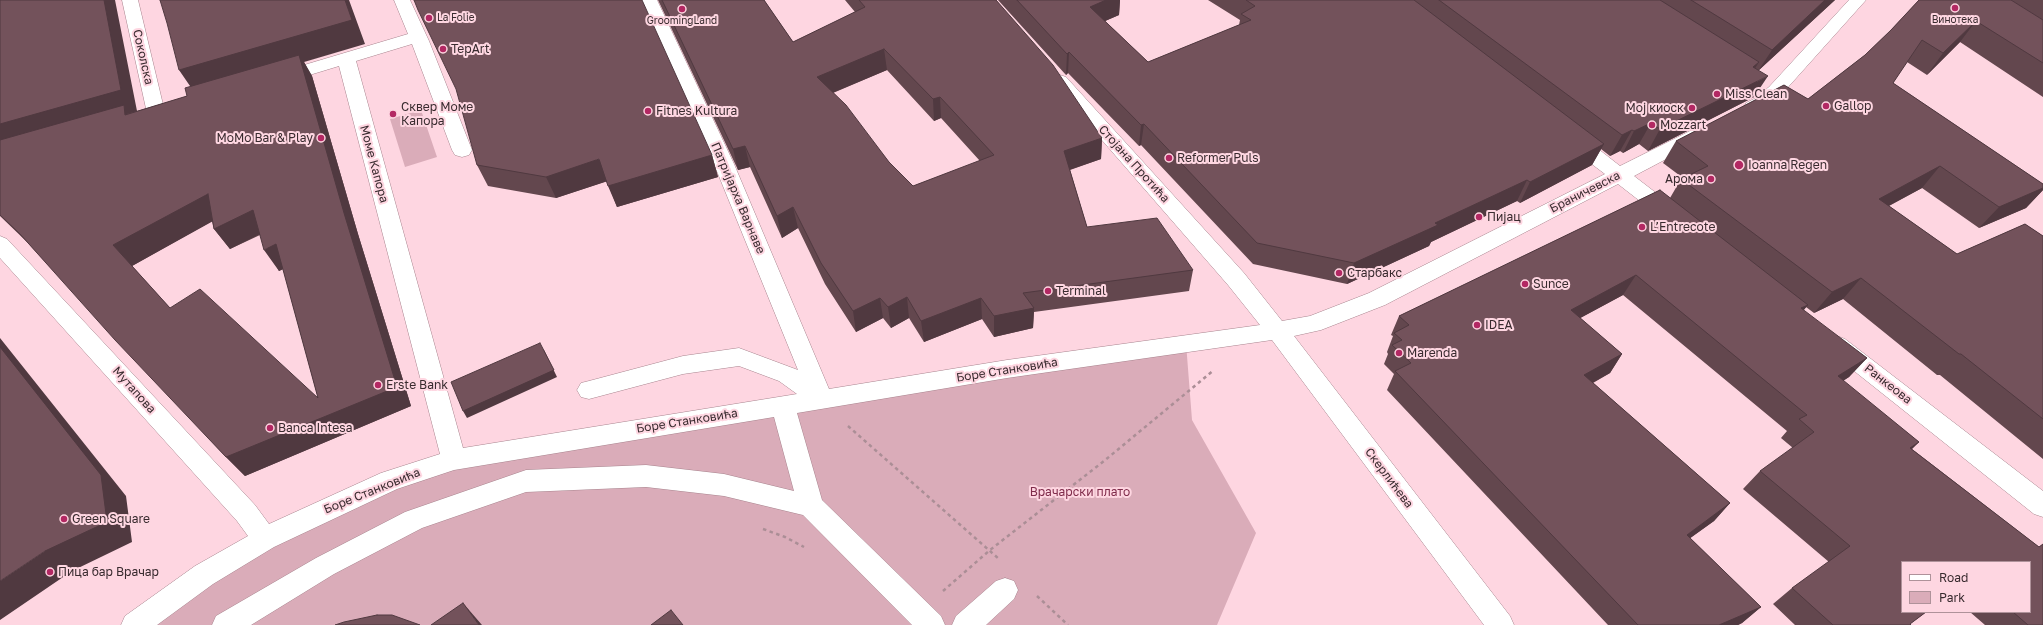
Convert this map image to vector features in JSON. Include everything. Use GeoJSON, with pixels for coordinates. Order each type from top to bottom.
{"type":"FeatureCollection","features":[{"type":"Feature","properties":{"kind":"street","name":"Соколска"},"geometry":{"type":"LineString","coordinates":[[130,0],[156,113]]}},
{"type":"Feature","properties":{"kind":"street"},"geometry":{"type":"LineString","coordinates":[[402,0],[462,150]]}},
{"type":"Feature","properties":{"kind":"street","name":"Патријарха Варнаве"},"geometry":{"type":"LineString","coordinates":[[649,0],[724,164],[822,399]]}},
{"type":"Feature","properties":{"kind":"street"},"geometry":{"type":"LineString","coordinates":[[1740,114],[1762,103],[1767,86],[1858,0]]}},
{"type":"Feature","properties":{"kind":"street"},"geometry":{"type":"LineString","coordinates":[[262,83],[418,37]]}},
{"type":"Feature","properties":{"kind":"street","name":"Моме Капора"},"geometry":{"type":"LineString","coordinates":[[346,59],[454,460]]}},
{"type":"Feature","properties":{"kind":"street","name":"Стојана Протића"},"geometry":{"type":"LineString","coordinates":[[1045,65],[1236,279],[1277,331]]}},
{"type":"Feature","properties":{"kind":"street","name":"Браничевска"},"geometry":{"type":"LineString","coordinates":[[1277,331],[1313,324],[1377,299],[1619,174],[1718,125]]}},
{"type":"Feature","properties":{"kind":"street"},"geometry":{"type":"LineString","coordinates":[[1561,130],[1688,229]]}},
{"type":"Feature","properties":{"kind":"street","name":"Мутапова"},"geometry":{"type":"LineString","coordinates":[[0,244],[246,513],[265,539]]}},
{"type":"Feature","properties":{"kind":"street","name":"Боре Станковића"},"geometry":{"type":"LineString","coordinates":[[135,625],[204,575],[265,539],[322,511],[390,481],[454,460],[783,405],[1211,339],[1277,331]]}},
{"type":"Feature","properties":{"kind":"street","name":"Скерлићева"},"geometry":{"type":"LineString","coordinates":[[1277,331],[1500,625]]}},
{"type":"Feature","properties":{"kind":"street","name":"Ранкеова"},"geometry":{"type":"LineString","coordinates":[[1819,331],[2043,506]]}},
{"type":"Feature","properties":{"kind":"street"},"geometry":{"type":"LineString","coordinates":[[589,390],[683,365],[739,357],[787,374],[822,399]]}},
{"type":"Feature","properties":{"kind":"street"},"geometry":{"type":"LineString","coordinates":[[783,405],[811,506],[925,619]]}},
{"type":"Feature","properties":{"kind":"street"},"geometry":{"type":"LineString","coordinates":[[226,625],[324,566],[414,520],[526,481],[646,476],[724,485],[811,506]]}},
{"type":"Feature","properties":{"kind":"street"},"geometry":{"type":"LineString","coordinates":[[966,625],[1005,590]]}},
{"type":"Feature","properties":{"kind":"path"},"geometry":{"type":"LineString","coordinates":[[925,619],[990,550],[1104,460],[1221,364],[1211,339]]}},
{"type":"Feature","properties":{"kind":"path"},"geometry":{"type":"LineString","coordinates":[[843,422],[1001,561]]}},
{"type":"Feature","properties":{"kind":"path"},"geometry":{"type":"LineString","coordinates":[[759,527],[785,537],[810,551]]}},
{"type":"Feature","properties":{"kind":"path"},"geometry":{"type":"LineString","coordinates":[[1034,593],[1068,625]]}},
{"type":"Feature","properties":{"kind":"green space"},"geometry":{"type":"Polygon","coordinates":[[[421,110],[437,157],[405,167],[390,119],[421,110]]]}},
{"type":"Feature","properties":{"kind":"green space","name":"Врачарски плато"},"geometry":{"type":"Polygon","coordinates":[[[1186,343],[1192,420],[1256,533],[1217,625],[135,625],[204,575],[454,460],[1186,343]]]}},
{"type":"Feature","properties":{"kind":"building"},"geometry":{"type":"Polygon","coordinates":[[[0,0],[104,0],[121,90],[0,124],[0,0]]]}},
{"type":"Feature","properties":{"kind":"building"},"geometry":{"type":"Polygon","coordinates":[[[160,0],[345,0],[352,20],[179,70],[160,0]]]}},
{"type":"Feature","properties":{"kind":"building"},"geometry":{"type":"Polygon","coordinates":[[[414,0],[642,0],[712,155],[608,186],[599,159],[546,177],[477,165],[456,89],[414,0]]]}},
{"type":"Feature","properties":{"kind":"building"},"geometry":{"type":"Polygon","coordinates":[[[662,0],[764,0],[793,42],[865,7],[859,0],[996,0],[1053,65],[1102,138],[1064,151],[1087,227],[1157,218],[1193,270],[1023,293],[1034,308],[994,316],[981,298],[921,321],[907,297],[888,307],[880,298],[853,311],[821,263],[793,207],[777,216],[745,146],[733,149],[662,0]],[[884,49],[817,77],[846,105],[889,162],[913,186],[994,155],[940,97],[933,99],[884,49]]]}},
{"type":"Feature","properties":{"kind":"building"},"geometry":{"type":"Polygon","coordinates":[[[1017,0],[1106,0],[1090,7],[1148,62],[1251,20],[1241,14],[1255,6],[1246,0],[1414,0],[1604,144],[1530,182],[1527,180],[1435,223],[1438,225],[1354,263],[1257,243],[1144,124],[1141,125],[1069,52],[1067,54],[1017,0]]]}},
{"type":"Feature","properties":{"kind":"building"},"geometry":{"type":"Polygon","coordinates":[[[1439,0],[1660,0],[1759,62],[1753,67],[1768,76],[1660,129],[1651,123],[1622,135],[1439,0]]]}},
{"type":"Feature","properties":{"kind":"building"},"geometry":{"type":"Polygon","coordinates":[[[1691,0],[1825,0],[1772,50],[1691,0]]]}},
{"type":"Feature","properties":{"kind":"building"},"geometry":{"type":"Polygon","coordinates":[[[1919,0],[2011,0],[2043,20],[2043,63],[1976,21],[1943,53],[1922,40],[1893,83],[2043,184],[2043,188],[1999,207],[1940,166],[1879,199],[1957,254],[2025,224],[2043,236],[2043,419],[1861,278],[1832,292],[1681,179],[1708,166],[1676,141],[1784,85],[1808,99],[1865,55],[1919,0]]]}},
{"type":"Feature","properties":{"kind":"building"},"geometry":{"type":"Polygon","coordinates":[[[299,55],[344,213],[397,387],[226,457],[115,340],[20,234],[0,215],[0,140],[124,105],[125,115],[187,96],[185,88],[299,55]],[[208,194],[113,245],[170,308],[200,289],[318,398],[276,244],[264,250],[253,210],[214,229],[208,194]]]}},
{"type":"Feature","properties":{"kind":"building"},"geometry":{"type":"Polygon","coordinates":[[[1660,190],[1808,305],[1801,308],[1867,358],[1838,376],[1919,442],[1910,448],[2039,547],[2043,544],[2043,625],[2028,625],[2014,613],[2031,613],[2031,561],[1901,561],[1901,613],[1925,613],[1910,624],[1911,625],[1833,625],[1792,588],[1850,546],[1760,471],[1814,432],[1799,419],[1807,415],[1636,275],[1571,310],[1622,354],[1584,375],[1730,503],[1687,535],[1761,607],[1719,625],[1638,625],[1395,371],[1411,363],[1392,345],[1402,340],[1394,333],[1409,325],[1399,316],[1660,190]]]}},
{"type":"Feature","properties":{"kind":"building"},"geometry":{"type":"Polygon","coordinates":[[[540,343],[554,370],[463,411],[451,382],[540,343]]]}},
{"type":"Feature","properties":{"kind":"building"},"geometry":{"type":"Polygon","coordinates":[[[0,347],[101,475],[107,522],[45,551],[0,581],[0,347]]]}},
{"type":"Feature","properties":{"kind":"building"},"geometry":{"type":"Polygon","coordinates":[[[463,603],[479,625],[431,625],[463,603]]]}},
{"type":"Feature","properties":{"kind":"building"},"geometry":{"type":"Polygon","coordinates":[[[671,610],[683,625],[651,625],[671,610]]]}},
{"type":"Feature","properties":{"kind":"building"},"geometry":{"type":"Polygon","coordinates":[[[377,615],[392,615],[420,625],[335,625],[377,615]]]}},
{"type":"Feature","properties":{"kind":"place","name":"Винотека"},"geometry":{"type":"Point","coordinates":[1955,8]}},
{"type":"Feature","properties":{"kind":"place","name":"GroomingLand"},"geometry":{"type":"Point","coordinates":[682,9]}},
{"type":"Feature","properties":{"kind":"place","name":"La Folie"},"geometry":{"type":"Point","coordinates":[429,18]}},
{"type":"Feature","properties":{"kind":"place","name":"TepArt"},"geometry":{"type":"Point","coordinates":[443,49]}},
{"type":"Feature","properties":{"kind":"place","name":"Miss Clean"},"geometry":{"type":"Point","coordinates":[1717,94]}},
{"type":"Feature","properties":{"kind":"place","name":"Gallop"},"geometry":{"type":"Point","coordinates":[1826,106]}},
{"type":"Feature","properties":{"kind":"place","name":"Мој киоск"},"geometry":{"type":"Point","coordinates":[1692,108]}},
{"type":"Feature","properties":{"kind":"place","name":"Fitnes Kultura"},"geometry":{"type":"Point","coordinates":[648,111]}},
{"type":"Feature","properties":{"kind":"place","name":"Сквер Моме Капора"},"geometry":{"type":"Point","coordinates":[393,114]}},
{"type":"Feature","properties":{"kind":"place","name":"Mozzart"},"geometry":{"type":"Point","coordinates":[1652,125]}},
{"type":"Feature","properties":{"kind":"place","name":"MoMo Bar & Play"},"geometry":{"type":"Point","coordinates":[321,138]}},
{"type":"Feature","properties":{"kind":"place","name":"Reformer Puls"},"geometry":{"type":"Point","coordinates":[1169,158]}},
{"type":"Feature","properties":{"kind":"place","name":"Ioanna Regen"},"geometry":{"type":"Point","coordinates":[1739,165]}},
{"type":"Feature","properties":{"kind":"place","name":"Арома"},"geometry":{"type":"Point","coordinates":[1711,179]}},
{"type":"Feature","properties":{"kind":"place","name":"Пијац"},"geometry":{"type":"Point","coordinates":[1479,217]}},
{"type":"Feature","properties":{"kind":"place","name":"L’Entrecote"},"geometry":{"type":"Point","coordinates":[1642,227]}},
{"type":"Feature","properties":{"kind":"place","name":"Старбакс"},"geometry":{"type":"Point","coordinates":[1339,273]}},
{"type":"Feature","properties":{"kind":"place","name":"Sunce"},"geometry":{"type":"Point","coordinates":[1525,284]}},
{"type":"Feature","properties":{"kind":"place","name":"Terminal"},"geometry":{"type":"Point","coordinates":[1048,291]}},
{"type":"Feature","properties":{"kind":"place","name":"IDEA"},"geometry":{"type":"Point","coordinates":[1477,325]}},
{"type":"Feature","properties":{"kind":"place","name":"Marenda"},"geometry":{"type":"Point","coordinates":[1399,353]}},
{"type":"Feature","properties":{"kind":"place","name":"Erste Bank"},"geometry":{"type":"Point","coordinates":[378,385]}},
{"type":"Feature","properties":{"kind":"place","name":"Banca Intesa"},"geometry":{"type":"Point","coordinates":[270,428]}},
{"type":"Feature","properties":{"kind":"place","name":"Green Square"},"geometry":{"type":"Point","coordinates":[64,519]}},
{"type":"Feature","properties":{"kind":"place","name":"Пица бар Врачар"},"geometry":{"type":"Point","coordinates":[50,572]}}]}
